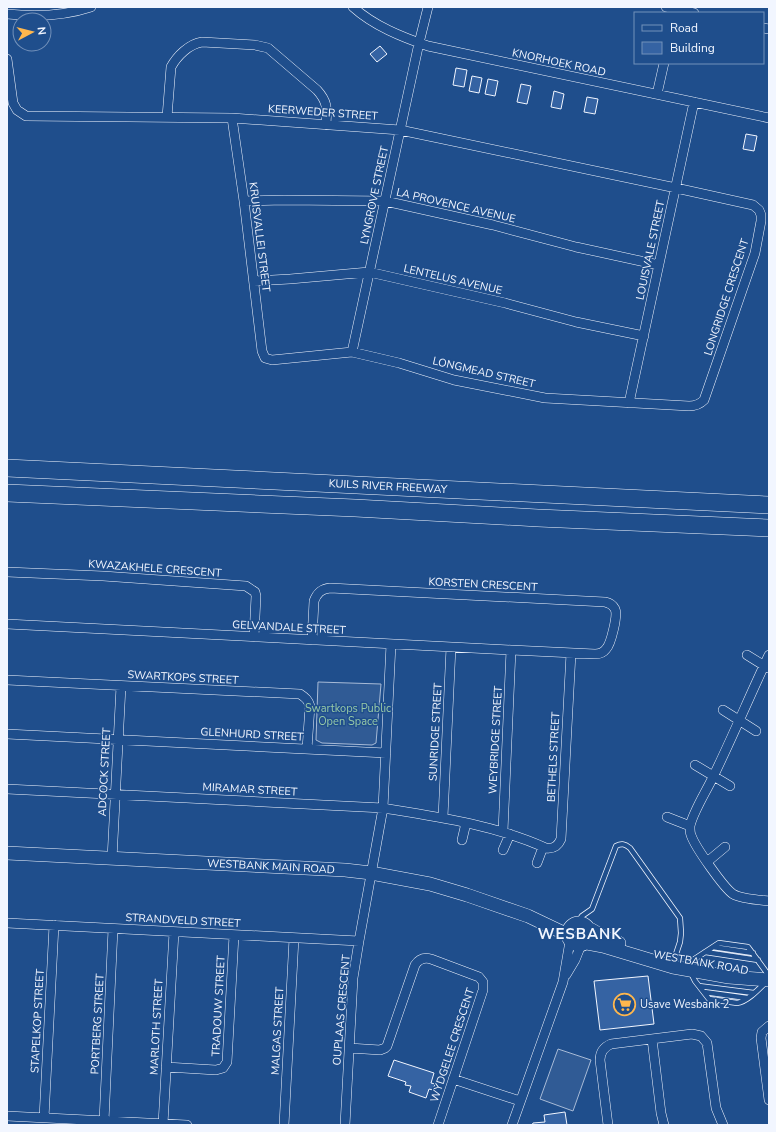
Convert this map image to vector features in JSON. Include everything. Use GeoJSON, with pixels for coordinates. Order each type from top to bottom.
{"type":"FeatureCollection","features":[{"type":"Feature","properties":{"kind":"highway","name":"KUILS RIVER FREEWAY"},"geometry":{"type":"LineString","coordinates":[[7,468],[769,505]]}},
{"type":"Feature","properties":{"kind":"highway"},"geometry":{"type":"LineString","coordinates":[[7,493],[769,528]]}},
{"type":"Feature","properties":{"kind":"street"},"geometry":{"type":"LineString","coordinates":[[7,14],[42,16],[63,10],[91,7]]}},
{"type":"Feature","properties":{"kind":"street","name":"KNORHOEK ROAD"},"geometry":{"type":"LineString","coordinates":[[352,7],[380,26],[419,43],[769,118]]}},
{"type":"Feature","properties":{"kind":"street","name":"LYNGROVE STREET"},"geometry":{"type":"LineString","coordinates":[[352,352],[428,7]]}},
{"type":"Feature","properties":{"kind":"street"},"geometry":{"type":"LineString","coordinates":[[666,7],[688,12]]}},
{"type":"Feature","properties":{"kind":"street"},"geometry":{"type":"LineString","coordinates":[[167,117],[170,67],[186,50],[197,43],[202,42],[255,45],[268,48],[317,90],[323,97],[327,108],[326,125]]}},
{"type":"Feature","properties":{"kind":"street","name":"KEERWEDER STREET"},"geometry":{"type":"LineString","coordinates":[[7,59],[12,103],[17,110],[26,116],[232,118],[400,130],[676,188]]}},
{"type":"Feature","properties":{"kind":"street"},"geometry":{"type":"LineString","coordinates":[[657,94],[664,64]]}},
{"type":"Feature","properties":{"kind":"street","name":"LOUISVALE STREET"},"geometry":{"type":"LineString","coordinates":[[629,403],[694,102]]}},
{"type":"Feature","properties":{"kind":"street","name":"KRUISVALLEI STREET"},"geometry":{"type":"LineString","coordinates":[[232,118],[244,201],[262,351],[265,358]]}},
{"type":"Feature","properties":{"kind":"street","name":"LONGRIDGE CRESCENT"},"geometry":{"type":"LineString","coordinates":[[676,188],[753,205],[759,210],[761,215],[755,253],[706,395],[701,404]]}},
{"type":"Feature","properties":{"kind":"street","name":"LA PROVENCE AVENUE"},"geometry":{"type":"LineString","coordinates":[[244,201],[385,201],[493,225],[576,248],[659,265]]}},
{"type":"Feature","properties":{"kind":"street","name":"LENTELUS AVENUE"},"geometry":{"type":"LineString","coordinates":[[254,281],[369,272],[505,302],[576,322],[644,336]]}},
{"type":"Feature","properties":{"kind":"street","name":"LONGMEAD STREET"},"geometry":{"type":"LineString","coordinates":[[265,358],[272,360],[352,352],[399,363],[454,380],[545,398],[689,406],[701,404]]}},
{"type":"Feature","properties":{"kind":"street","name":"KWAZAKHELE CRESCENT"},"geometry":{"type":"LineString","coordinates":[[7,572],[103,576],[246,586],[255,592],[256,596],[254,637]]}},
{"type":"Feature","properties":{"kind":"street","name":"KORSTEN CRESCENT"},"geometry":{"type":"LineString","coordinates":[[312,640],[315,597],[321,591],[330,588],[605,602],[612,605],[616,611],[616,617],[606,650],[598,654],[571,653]]}},
{"type":"Feature","properties":{"kind":"street","name":"GELVANDALE STREET"},"geometry":{"type":"LineString","coordinates":[[7,624],[571,653]]}},
{"type":"Feature","properties":{"kind":"street","name":"OUPLAAS CRESCENT"},"geometry":{"type":"LineString","coordinates":[[345,1125],[353,978],[383,808],[390,644]]}},
{"type":"Feature","properties":{"kind":"street","name":"SUNRIDGE STREET"},"geometry":{"type":"LineString","coordinates":[[442,817],[451,647]]}},
{"type":"Feature","properties":{"kind":"street","name":"WEYBRIDGE STREET"},"geometry":{"type":"LineString","coordinates":[[506,833],[511,650]]}},
{"type":"Feature","properties":{"kind":"street","name":"BETHELS STREET"},"geometry":{"type":"LineString","coordinates":[[543,847],[553,848],[557,846],[561,839],[571,653]]}},
{"type":"Feature","properties":{"kind":"street"},"geometry":{"type":"LineString","coordinates":[[746,655],[767,667]]}},
{"type":"Feature","properties":{"kind":"street"},"geometry":{"type":"LineString","coordinates":[[769,655],[767,667],[739,720],[690,826],[691,836],[706,862],[727,889],[738,897],[769,901]]}},
{"type":"Feature","properties":{"kind":"street","name":"SWARTKOPS STREET"},"geometry":{"type":"LineString","coordinates":[[7,680],[300,694],[305,697],[310,706],[308,749]]}},
{"type":"Feature","properties":{"kind":"street","name":"ADCOCK STREET"},"geometry":{"type":"LineString","coordinates":[[112,859],[120,686]]}},
{"type":"Feature","properties":{"kind":"street"},"geometry":{"type":"LineString","coordinates":[[723,710],[756,731]]}},
{"type":"Feature","properties":{"kind":"street","name":"GLENHURD STREET"},"geometry":{"type":"LineString","coordinates":[[7,734],[386,754]]}},
{"type":"Feature","properties":{"kind":"street"},"geometry":{"type":"LineString","coordinates":[[696,765],[730,786]]}},
{"type":"Feature","properties":{"kind":"street","name":"MIRAMAR STREET"},"geometry":{"type":"LineString","coordinates":[[7,789],[383,808]]}},
{"type":"Feature","properties":{"kind":"street"},"geometry":{"type":"LineString","coordinates":[[383,808],[442,817],[506,833],[543,847],[537,863]]}},
{"type":"Feature","properties":{"kind":"street"},"geometry":{"type":"LineString","coordinates":[[668,817],[690,826]]}},
{"type":"Feature","properties":{"kind":"street"},"geometry":{"type":"LineString","coordinates":[[462,840],[466,823]]}},
{"type":"Feature","properties":{"kind":"street"},"geometry":{"type":"LineString","coordinates":[[503,850],[506,833]]}},
{"type":"Feature","properties":{"kind":"street"},"geometry":{"type":"LineString","coordinates":[[706,862],[725,847]]}},
{"type":"Feature","properties":{"kind":"street","name":"WESTBANK MAIN ROAD"},"geometry":{"type":"LineString","coordinates":[[7,853],[345,870],[371,873],[430,884],[467,895],[528,916],[576,935]]}},
{"type":"Feature","properties":{"kind":"street","name":"STRANDVELD STREET"},"geometry":{"type":"LineString","coordinates":[[7,923],[359,941]]}},
{"type":"Feature","properties":{"kind":"street","name":"WESTBANK ROAD"},"geometry":{"type":"LineString","coordinates":[[690,966],[673,967],[603,946],[576,935],[584,923],[590,929],[606,938],[632,948],[690,966],[729,977],[768,977]]}},
{"type":"Feature","properties":{"kind":"street","name":"STAPELKOP STREET"},"geometry":{"type":"LineString","coordinates":[[44,1118],[54,925]]}},
{"type":"Feature","properties":{"kind":"street","name":"PORTBERG STREET"},"geometry":{"type":"LineString","coordinates":[[104,1121],[113,928]]}},
{"type":"Feature","properties":{"kind":"street","name":"MARLOTH STREET"},"geometry":{"type":"LineString","coordinates":[[163,1124],[174,932]]}},
{"type":"Feature","properties":{"kind":"street","name":"TRADOUW STREET"},"geometry":{"type":"LineString","coordinates":[[166,1067],[216,1070],[223,1068],[227,1062],[234,935]]}},
{"type":"Feature","properties":{"kind":"street"},"geometry":{"type":"LineString","coordinates":[[512,1125],[563,982],[575,960],[576,935]]}},
{"type":"Feature","properties":{"kind":"street","name":"MALGAS STREET"},"geometry":{"type":"LineString","coordinates":[[284,1125],[294,938]]}},
{"type":"Feature","properties":{"kind":"street","name":"WYDGELEE CRESCENT"},"geometry":{"type":"LineString","coordinates":[[349,1048],[380,1050],[387,1046],[415,965],[423,958],[431,959],[476,975],[481,979],[483,990],[438,1125]]}},
{"type":"Feature","properties":{"kind":"street"},"geometry":{"type":"LineString","coordinates":[[769,1026],[762,1032],[761,1038],[769,1100]]}},
{"type":"Feature","properties":{"kind":"street"},"geometry":{"type":"LineString","coordinates":[[608,1125],[600,1060],[601,1053],[605,1047],[611,1044],[692,1034],[701,1036],[705,1039],[708,1048],[716,1108],[722,1125]]}},
{"type":"Feature","properties":{"kind":"street"},"geometry":{"type":"LineString","coordinates":[[652,1039],[661,1113],[664,1125]]}},
{"type":"Feature","properties":{"kind":"street"},"geometry":{"type":"LineString","coordinates":[[453,1079],[520,1101]]}},
{"type":"Feature","properties":{"kind":"street"},"geometry":{"type":"LineString","coordinates":[[7,1116],[187,1125]]}},
{"type":"Feature","properties":{"kind":"lane"},"geometry":{"type":"LineString","coordinates":[[576,935],[582,916],[592,909],[616,846],[622,844],[627,845],[680,918],[680,942],[674,960]]}},
{"type":"Feature","properties":{"kind":"lane"},"geometry":{"type":"LineString","coordinates":[[713,947],[753,953],[768,977],[754,993],[747,998],[704,992],[695,981],[690,966],[705,952],[713,947]]}},
{"type":"Feature","properties":{"kind":"lane"},"geometry":{"type":"LineString","coordinates":[[705,952],[758,960]]}},
{"type":"Feature","properties":{"kind":"lane"},"geometry":{"type":"LineString","coordinates":[[699,986],[754,993]]}},
{"type":"Feature","properties":{"kind":"shaded area","name":"Swartkops Public Open Space"},"geometry":{"type":"Polygon","coordinates":[[[318,682],[381,684],[376,743],[372,745],[322,743],[316,740],[318,682]]]}},
{"type":"Feature","properties":{"kind":"shaded area"},"geometry":{"type":"Polygon","coordinates":[[[558,1049],[591,1060],[573,1111],[540,1099],[558,1049]]]}},
{"type":"Feature","properties":{"kind":"building"},"geometry":{"type":"Polygon","coordinates":[[[380,46],[387,54],[377,62],[370,54],[380,46]]]}},
{"type":"Feature","properties":{"kind":"building"},"geometry":{"type":"Polygon","coordinates":[[[456,68],[467,70],[464,87],[453,85],[456,68]]]}},
{"type":"Feature","properties":{"kind":"building"},"geometry":{"type":"Polygon","coordinates":[[[472,76],[482,78],[479,93],[469,91],[472,76]]]}},
{"type":"Feature","properties":{"kind":"building"},"geometry":{"type":"Polygon","coordinates":[[[488,79],[498,81],[495,96],[485,94],[488,79]]]}},
{"type":"Feature","properties":{"kind":"building"},"geometry":{"type":"Polygon","coordinates":[[[521,84],[531,86],[527,104],[517,102],[521,84]]]}},
{"type":"Feature","properties":{"kind":"building"},"geometry":{"type":"Polygon","coordinates":[[[554,91],[564,94],[561,109],[551,107],[554,91]]]}},
{"type":"Feature","properties":{"kind":"building"},"geometry":{"type":"Polygon","coordinates":[[[587,97],[598,99],[595,114],[584,112],[587,97]]]}},
{"type":"Feature","properties":{"kind":"building"},"geometry":{"type":"Polygon","coordinates":[[[746,134],[757,136],[754,151],[743,149],[746,134]]]}},
{"type":"Feature","properties":{"kind":"building","name":"Usave Wesbank 2"},"geometry":{"type":"Polygon","coordinates":[[[648,976],[654,1024],[600,1030],[594,981],[648,976]]]}},
{"type":"Feature","properties":{"kind":"building"},"geometry":{"type":"Polygon","coordinates":[[[394,1060],[434,1073],[431,1083],[435,1084],[433,1090],[429,1089],[426,1098],[409,1092],[411,1086],[405,1085],[406,1082],[388,1076],[394,1060]]]}},
{"type":"Feature","properties":{"kind":"building"},"geometry":{"type":"Polygon","coordinates":[[[565,1112],[567,1125],[532,1125],[533,1123],[545,1122],[544,1115],[565,1112]]]}},
{"type":"Feature","properties":{"kind":"place","name":"Usave Wesbank 2"},"geometry":{"type":"Point","coordinates":[624,1004]}},
{"type":"Feature","properties":{"kind":"district","name":"WESBANK"},"geometry":{"type":"Point","coordinates":[580,934]}}]}
